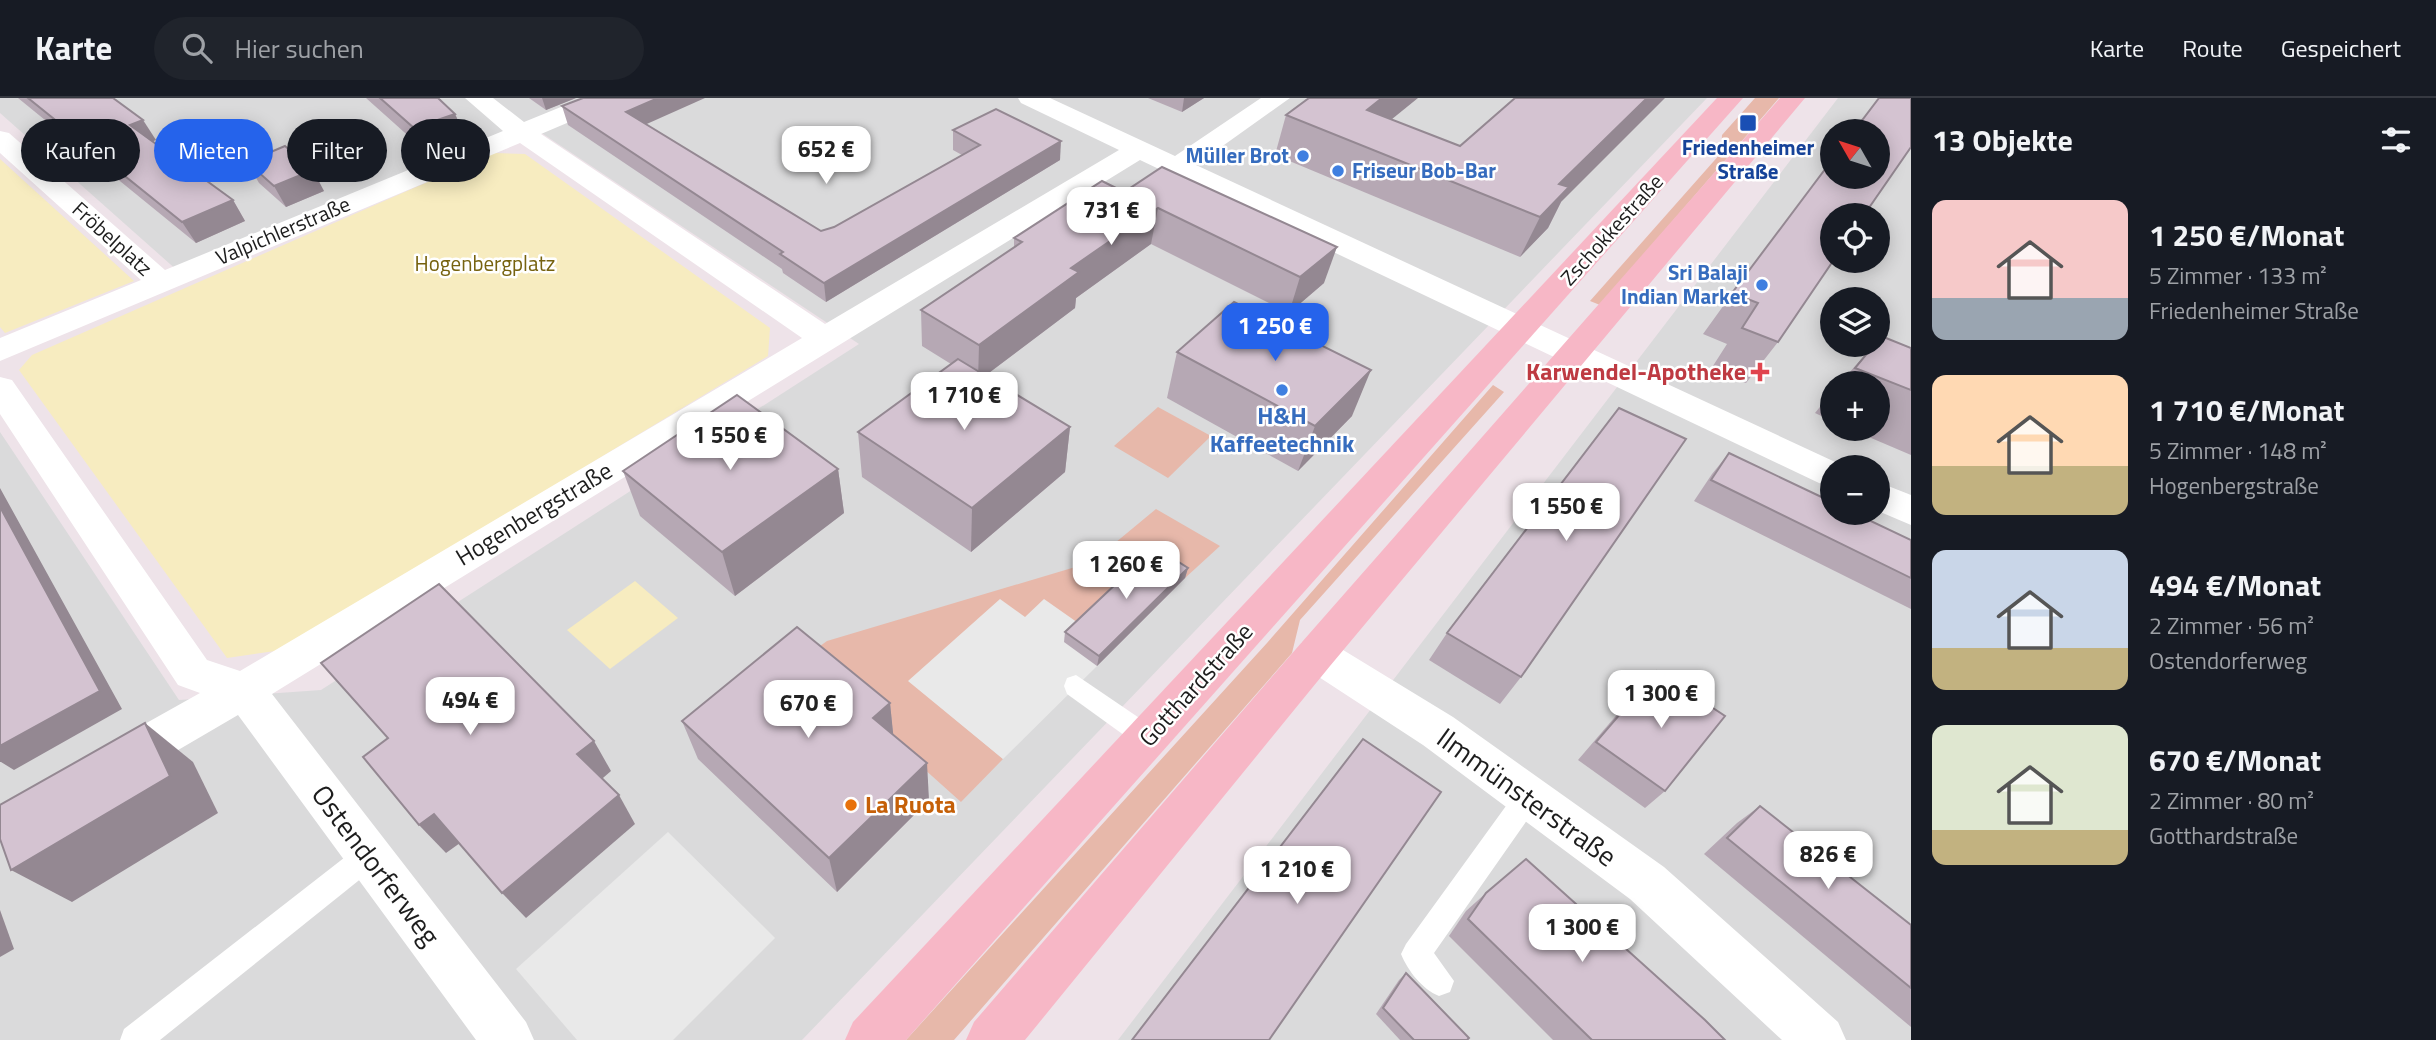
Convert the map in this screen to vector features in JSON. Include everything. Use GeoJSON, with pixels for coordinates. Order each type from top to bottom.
{"type":"FeatureCollection","features":[{"type":"Feature","properties":{"kind":"main road","name":"Zschokkestraße"},"geometry":{"type":"LineString","coordinates":[[1521,329],[1731,98]]}},
{"type":"Feature","properties":{"kind":"main road"},"geometry":{"type":"LineString","coordinates":[[992,1040],[1316,654],[1793,98]]}},
{"type":"Feature","properties":{"kind":"main road","name":"Gotthardstraße"},"geometry":{"type":"LineString","coordinates":[[871,1040],[1521,329]]}},
{"type":"Feature","properties":{"kind":"street"},"geometry":{"type":"LineString","coordinates":[[477,98],[521,132],[824,338]]}},
{"type":"Feature","properties":{"kind":"street","name":"Valpichlerstraße"},"geometry":{"type":"LineString","coordinates":[[0,350],[605,98]]}},
{"type":"Feature","properties":{"kind":"street"},"geometry":{"type":"LineString","coordinates":[[1030,98],[1175,169],[1820,468]]}},
{"type":"Feature","properties":{"kind":"street"},"geometry":{"type":"LineString","coordinates":[[1175,169],[1278,98]]}},
{"type":"Feature","properties":{"kind":"street","name":"Fröbelplatz"},"geometry":{"type":"LineString","coordinates":[[0,139],[161,282]]}},
{"type":"Feature","properties":{"kind":"street","name":"Hogenbergstraße"},"geometry":{"type":"LineString","coordinates":[[93,776],[244,690],[1137,150]]}},
{"type":"Feature","properties":{"kind":"street"},"geometry":{"type":"LineString","coordinates":[[0,388],[193,673],[244,690]]}},
{"type":"Feature","properties":{"kind":"street"},"geometry":{"type":"LineString","coordinates":[[1890,501],[1911,511]]}},
{"type":"Feature","properties":{"kind":"street","name":"Ilmmünsterstraße"},"geometry":{"type":"LineString","coordinates":[[1316,654],[1438,731],[1647,883],[1820,1040]]}},
{"type":"Feature","properties":{"kind":"street","name":"Ostendorferweg"},"geometry":{"type":"LineString","coordinates":[[244,690],[508,1040]]}},
{"type":"Feature","properties":{"kind":"lane"},"geometry":{"type":"LineString","coordinates":[[1076,686],[1148,738]]}},
{"type":"Feature","properties":{"kind":"lane"},"geometry":{"type":"LineString","coordinates":[[1439,981],[1416,954],[1528,797]]}},
{"type":"Feature","properties":{"kind":"lane"},"geometry":{"type":"LineString","coordinates":[[135,1040],[368,856]]}},
{"type":"Feature","properties":{"kind":"shaded area"},"geometry":{"type":"Polygon","coordinates":[[[0,98],[1707,98],[802,1040],[0,1040],[0,432],[179,700],[321,690],[859,344],[528,124],[490,140],[490,119],[401,119],[401,178],[179,272],[78,182],[140,182],[140,119],[21,119],[21,132],[0,113],[0,98]]]}},
{"type":"Feature","properties":{"kind":"shaded area"},"geometry":{"type":"Polygon","coordinates":[[[1755,98],[1779,98],[1600,305],[1590,301],[1721,153],[1722,135],[1755,98]]]}},
{"type":"Feature","properties":{"kind":"shaded area"},"geometry":{"type":"Polygon","coordinates":[[[1838,98],[1911,98],[1911,1040],[1118,1040],[1820,122],[1820,189],[1890,189],[1890,119],[1822,119],[1838,98]]]}},
{"type":"Feature","properties":{"kind":"shaded area"},"geometry":{"type":"Polygon","coordinates":[[[1493,385],[1504,392],[1300,620],[1292,653],[954,1040],[906,1040],[1267,643],[1493,385]]]}},
{"type":"Feature","properties":{"kind":"shaded area"},"geometry":{"type":"Polygon","coordinates":[[[1158,407],[1211,436],[1168,478],[1114,446],[1158,407]]]}},
{"type":"Feature","properties":{"kind":"shaded area"},"geometry":{"type":"Polygon","coordinates":[[[1156,509],[1220,546],[1185,578],[1153,557],[1081,625],[1025,617],[909,681],[1003,759],[961,802],[894,742],[809,654],[827,641],[1092,562],[1156,509]]]}},
{"type":"Feature","properties":{"kind":"shaded area"},"geometry":{"type":"Polygon","coordinates":[[[1000,599],[1025,617],[1044,599],[1081,625],[1097,666],[1003,759],[908,681],[1000,599]]]}},
{"type":"Feature","properties":{"kind":"shaded area"},"geometry":{"type":"Polygon","coordinates":[[[668,832],[775,938],[673,1040],[577,1040],[516,969],[668,832]]]}},
{"type":"Feature","properties":{"kind":"green space","name":"Hogenbergplatz"},"geometry":{"type":"Polygon","coordinates":[[[525,154],[770,328],[768,356],[282,650],[227,658],[19,370],[32,355],[428,182],[490,182],[490,155],[525,154]]]}},
{"type":"Feature","properties":{"kind":"green space"},"geometry":{"type":"Polygon","coordinates":[[[0,159],[21,178],[21,182],[25,182],[134,281],[5,333],[0,327],[0,159]]]}},
{"type":"Feature","properties":{"kind":"green space"},"geometry":{"type":"Polygon","coordinates":[[[635,581],[678,618],[610,669],[567,630],[635,581]]]}},
{"type":"Feature","properties":{"kind":"building"},"geometry":{"type":"Polygon","coordinates":[[[28,98],[113,98],[143,120],[140,121],[140,119],[54,119],[28,98]]]}},
{"type":"Feature","properties":{"kind":"building"},"geometry":{"type":"Polygon","coordinates":[[[380,98],[438,98],[455,114],[440,119],[404,119],[380,98]]]}},
{"type":"Feature","properties":{"kind":"building"},"geometry":{"type":"Polygon","coordinates":[[[583,98],[658,98],[626,112],[821,231],[834,227],[980,145],[953,130],[996,109],[1061,141],[824,283],[780,254],[783,252],[562,106],[583,98]]]}},
{"type":"Feature","properties":{"kind":"building"},"geometry":{"type":"Polygon","coordinates":[[[1309,98],[1382,98],[1367,110],[1460,146],[1515,98],[1647,98],[1559,184],[1569,187],[1540,217],[1286,115],[1309,98]]]}},
{"type":"Feature","properties":{"kind":"building"},"geometry":{"type":"Polygon","coordinates":[[[1879,98],[1911,98],[1911,147],[1890,177],[1890,119],[1863,119],[1879,98]]]}},
{"type":"Feature","properties":{"kind":"building"},"geometry":{"type":"Polygon","coordinates":[[[140,132],[154,142],[154,182],[208,182],[233,200],[182,222],[132,182],[140,182],[140,132]]]}},
{"type":"Feature","properties":{"kind":"building"},"geometry":{"type":"Polygon","coordinates":[[[285,146],[287,148],[287,181],[274,186],[270,182],[273,182],[273,151],[285,146]]]}},
{"type":"Feature","properties":{"kind":"building"},"geometry":{"type":"Polygon","coordinates":[[[1162,167],[1337,247],[1300,277],[1158,208],[1071,268],[1079,272],[979,345],[921,310],[1022,242],[1014,238],[1102,181],[1124,192],[1162,167]]]}},
{"type":"Feature","properties":{"kind":"building"},"geometry":{"type":"Polygon","coordinates":[[[1820,176],[1820,189],[1882,189],[1872,203],[1820,203],[1820,273],[1825,273],[1778,342],[1742,328],[1758,303],[1732,293],[1820,176]]]}},
{"type":"Feature","properties":{"kind":"building"},"geometry":{"type":"Polygon","coordinates":[[[1234,302],[1371,370],[1315,426],[1177,352],[1234,302]]]}},
{"type":"Feature","properties":{"kind":"building"},"geometry":{"type":"Polygon","coordinates":[[[1890,340],[1911,348],[1911,390],[1890,382],[1890,371],[1863,371],[1855,368],[1864,357],[1890,357],[1890,340]]]}},
{"type":"Feature","properties":{"kind":"building"},"geometry":{"type":"Polygon","coordinates":[[[958,359],[1070,427],[972,508],[858,432],[958,359]]]}},
{"type":"Feature","properties":{"kind":"building"},"geometry":{"type":"Polygon","coordinates":[[[737,395],[838,469],[722,552],[623,471],[737,395]]]}},
{"type":"Feature","properties":{"kind":"building"},"geometry":{"type":"Polygon","coordinates":[[[1619,408],[1686,439],[1521,677],[1447,633],[1619,408]]]}},
{"type":"Feature","properties":{"kind":"building"},"geometry":{"type":"Polygon","coordinates":[[[1729,453],[1820,496],[1820,525],[1879,525],[1911,540],[1911,578],[1711,480],[1729,453]]]}},
{"type":"Feature","properties":{"kind":"building"},"geometry":{"type":"Polygon","coordinates":[[[0,507],[100,691],[0,746],[0,507]]]}},
{"type":"Feature","properties":{"kind":"building"},"geometry":{"type":"Polygon","coordinates":[[[1155,547],[1188,568],[1099,656],[1065,632],[1155,547]]]}},
{"type":"Feature","properties":{"kind":"building"},"geometry":{"type":"Polygon","coordinates":[[[439,584],[594,741],[577,754],[619,795],[502,893],[434,814],[419,825],[363,757],[388,738],[321,663],[439,584]]]}},
{"type":"Feature","properties":{"kind":"building"},"geometry":{"type":"Polygon","coordinates":[[[797,627],[890,703],[873,718],[927,763],[829,858],[682,721],[797,627]]]}},
{"type":"Feature","properties":{"kind":"building"},"geometry":{"type":"Polygon","coordinates":[[[1657,671],[1725,716],[1665,791],[1596,742],[1657,671]]]}},
{"type":"Feature","properties":{"kind":"building"},"geometry":{"type":"Polygon","coordinates":[[[145,723],[170,776],[11,870],[0,839],[0,805],[145,723]]]}},
{"type":"Feature","properties":{"kind":"building"},"geometry":{"type":"Polygon","coordinates":[[[1363,739],[1441,792],[1269,1040],[1132,1040],[1363,739]]]}},
{"type":"Feature","properties":{"kind":"building"},"geometry":{"type":"Polygon","coordinates":[[[1760,806],[1911,925],[1911,988],[1727,838],[1760,806]]]}},
{"type":"Feature","properties":{"kind":"building"},"geometry":{"type":"Polygon","coordinates":[[[1526,859],[1725,1040],[1592,1040],[1468,919],[1486,893],[1526,859]]]}},
{"type":"Feature","properties":{"kind":"building"},"geometry":{"type":"Polygon","coordinates":[[[1406,973],[1469,1038],[1467,1040],[1414,1040],[1383,1008],[1406,973]]]}},
{"type":"Feature","properties":{"kind":"place","name":"Friedenheimer Straße"},"geometry":{"type":"Point","coordinates":[1748,123]}},
{"type":"Feature","properties":{"kind":"place","name":"Müller Brot"},"geometry":{"type":"Point","coordinates":[1303,156]}},
{"type":"Feature","properties":{"kind":"place","name":"Friseur Bob-Bar"},"geometry":{"type":"Point","coordinates":[1338,171]}},
{"type":"Feature","properties":{"kind":"place","name":"Sri Balaji Indian Market"},"geometry":{"type":"Point","coordinates":[1762,285]}},
{"type":"Feature","properties":{"kind":"place","name":"Karwendel-Apotheke"},"geometry":{"type":"Point","coordinates":[1760,372]}},
{"type":"Feature","properties":{"kind":"place","name":"H&H Kaffeetechnik"},"geometry":{"type":"Point","coordinates":[1282,390]}},
{"type":"Feature","properties":{"kind":"place","name":"La Ruota"},"geometry":{"type":"Point","coordinates":[851,805]}}]}
